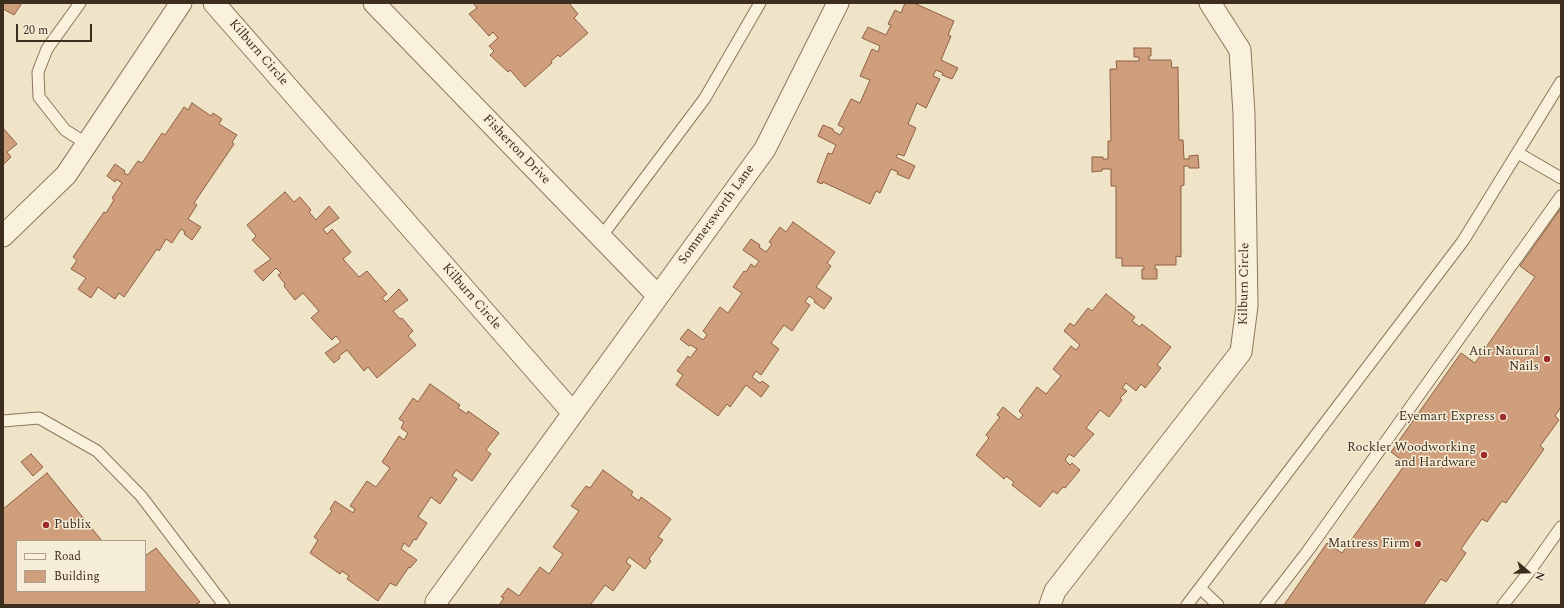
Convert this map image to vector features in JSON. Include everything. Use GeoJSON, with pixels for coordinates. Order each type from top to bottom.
{"type":"FeatureCollection","features":[{"type":"Feature","properties":{"kind":"street"},"geometry":{"type":"LineString","coordinates":[[3,236],[66,175],[181,3]]}},
{"type":"Feature","properties":{"kind":"street","name":"Kilburn Circle"},"geometry":{"type":"LineString","coordinates":[[214,3],[573,414]]}},
{"type":"Feature","properties":{"kind":"street","name":"Fisherton Drive"},"geometry":{"type":"LineString","coordinates":[[374,3],[658,296]]}},
{"type":"Feature","properties":{"kind":"street","name":"Sommersworth Lane"},"geometry":{"type":"LineString","coordinates":[[573,414],[765,149],[838,3]]}},
{"type":"Feature","properties":{"kind":"street","name":"Kilburn Circle"},"geometry":{"type":"LineString","coordinates":[[1056,600],[1241,352],[1247,306],[1244,122],[1240,50],[1210,3]]}},
{"type":"Feature","properties":{"kind":"street"},"geometry":{"type":"LineString","coordinates":[[436,605],[436,602],[573,414]]}},
{"type":"Feature","properties":{"kind":"lane"},"geometry":{"type":"LineString","coordinates":[[80,3],[47,49],[38,72],[39,97],[65,130],[87,144]]}},
{"type":"Feature","properties":{"kind":"lane"},"geometry":{"type":"LineString","coordinates":[[600,237],[705,98],[760,3]]}},
{"type":"Feature","properties":{"kind":"lane"},"geometry":{"type":"LineString","coordinates":[[1187,605],[1463,242],[1561,82]]}},
{"type":"Feature","properties":{"kind":"lane"},"geometry":{"type":"LineString","coordinates":[[1518,153],[1561,178]]}},
{"type":"Feature","properties":{"kind":"lane"},"geometry":{"type":"LineString","coordinates":[[1266,605],[1307,552],[1561,196]]}},
{"type":"Feature","properties":{"kind":"lane"},"geometry":{"type":"LineString","coordinates":[[3,421],[39,418],[98,451],[141,496],[224,605]]}},
{"type":"Feature","properties":{"kind":"lane"},"geometry":{"type":"LineString","coordinates":[[1503,605],[1561,527]]}},
{"type":"Feature","properties":{"kind":"lane"},"geometry":{"type":"LineString","coordinates":[[1200,588],[1218,605]]}},
{"type":"Feature","properties":{"kind":"building"},"geometry":{"type":"Polygon","coordinates":[[[3,3],[22,3],[14,15],[3,9],[3,3]]]}},
{"type":"Feature","properties":{"kind":"building"},"geometry":{"type":"Polygon","coordinates":[[[473,3],[569,3],[578,14],[574,18],[588,33],[560,57],[558,55],[551,61],[552,63],[525,87],[510,70],[508,72],[490,55],[494,51],[489,46],[498,38],[493,32],[489,36],[469,14],[477,8],[473,3]]]}},
{"type":"Feature","properties":{"kind":"building"},"geometry":{"type":"Polygon","coordinates":[[[905,3],[914,3],[954,21],[948,35],[951,36],[941,60],[958,68],[952,79],[942,75],[943,73],[936,70],[933,76],[940,79],[926,108],[917,103],[908,124],[916,128],[904,156],[898,154],[896,157],[915,166],[909,179],[897,174],[898,172],[891,169],[880,193],[876,191],[870,204],[823,182],[822,184],[817,182],[828,153],[832,154],[836,145],[818,136],[823,125],[833,129],[833,131],[840,135],[844,128],[838,125],[851,99],[860,103],[870,80],[860,76],[872,49],[878,52],[880,46],[862,38],[868,27],[886,35],[891,25],[888,24],[895,10],[901,13],[905,3]]]}},
{"type":"Feature","properties":{"kind":"building"},"geometry":{"type":"Polygon","coordinates":[[[1134,48],[1151,48],[1151,56],[1149,56],[1149,60],[1171,60],[1172,68],[1178,67],[1179,140],[1183,140],[1184,159],[1189,159],[1189,156],[1198,155],[1199,168],[1189,168],[1189,166],[1184,166],[1184,185],[1181,186],[1181,257],[1176,256],[1176,265],[1155,265],[1155,269],[1157,269],[1157,279],[1142,279],[1142,269],[1144,269],[1144,266],[1122,266],[1122,258],[1116,258],[1116,186],[1111,186],[1111,169],[1102,169],[1102,171],[1092,172],[1092,157],[1103,157],[1103,159],[1108,159],[1108,141],[1111,141],[1110,69],[1117,69],[1116,61],[1139,61],[1139,57],[1134,57],[1134,48]]]}},
{"type":"Feature","properties":{"kind":"building"},"geometry":{"type":"Polygon","coordinates":[[[192,103],[211,116],[213,113],[222,119],[219,124],[237,135],[232,142],[234,144],[194,203],[197,205],[188,219],[201,227],[192,240],[184,234],[185,232],[181,229],[172,243],[166,239],[159,251],[157,249],[124,297],[119,293],[115,299],[98,287],[91,298],[78,289],[86,278],[71,269],[77,260],[73,257],[104,212],[106,213],[114,200],[112,198],[122,183],[116,179],[115,182],[107,176],[115,164],[128,175],[138,161],[142,163],[162,133],[165,135],[184,107],[188,110],[192,103]]]}},
{"type":"Feature","properties":{"kind":"building"},"geometry":{"type":"Polygon","coordinates":[[[3,128],[17,144],[7,152],[11,157],[3,165],[3,128]]]}},
{"type":"Feature","properties":{"kind":"building"},"geometry":{"type":"Polygon","coordinates":[[[285,192],[294,202],[300,197],[311,210],[309,212],[316,220],[329,206],[339,218],[323,229],[327,234],[332,229],[351,252],[343,259],[359,277],[367,271],[387,294],[382,298],[386,302],[399,289],[408,300],[393,311],[400,319],[402,318],[413,331],[408,336],[416,345],[377,378],[368,367],[364,371],[347,350],[339,356],[340,358],[334,363],[325,353],[341,342],[336,336],[332,340],[311,318],[319,311],[303,293],[295,300],[284,286],[285,284],[278,275],[281,273],[276,268],[263,281],[254,271],[271,259],[252,240],[256,236],[247,225],[285,192]]]}},
{"type":"Feature","properties":{"kind":"building"},"geometry":{"type":"Polygon","coordinates":[[[1561,208],[1561,407],[1555,416],[1559,420],[1540,446],[1544,449],[1506,503],[1502,501],[1487,522],[1482,519],[1461,549],[1466,553],[1446,582],[1441,579],[1423,605],[1284,605],[1327,543],[1342,553],[1406,463],[1391,452],[1461,353],[1475,363],[1535,277],[1520,266],[1561,208]]]}},
{"type":"Feature","properties":{"kind":"building"},"geometry":{"type":"Polygon","coordinates":[[[793,222],[835,252],[827,263],[831,266],[816,287],[832,298],[824,309],[814,302],[815,300],[809,296],[805,302],[810,305],[792,331],[784,325],[771,343],[779,349],[761,375],[756,371],[752,377],[760,383],[762,381],[769,386],[761,397],[746,385],[730,407],[727,404],[718,416],[676,385],[683,375],[677,371],[688,356],[690,358],[697,349],[691,345],[689,346],[680,339],[688,329],[703,340],[707,335],[703,331],[720,307],[728,313],[742,293],[733,287],[751,264],[755,267],[759,261],[743,250],[751,239],[760,245],[759,247],[766,252],[772,244],[769,242],[780,227],[786,232],[793,222]]]}},
{"type":"Feature","properties":{"kind":"building"},"geometry":{"type":"Polygon","coordinates":[[[1106,294],[1135,317],[1132,321],[1140,327],[1142,324],[1171,347],[1157,365],[1161,368],[1145,388],[1141,384],[1136,391],[1126,383],[1122,388],[1127,391],[1120,398],[1122,400],[1109,417],[1100,410],[1086,428],[1094,434],[1074,457],[1069,454],[1065,460],[1070,465],[1072,463],[1080,470],[1065,488],[1063,487],[1057,494],[1053,491],[1040,507],[1012,485],[1014,482],[1006,476],[1004,479],[976,455],[989,438],[986,435],[1000,417],[997,415],[1003,407],[1019,420],[1023,415],[1019,411],[1037,387],[1046,394],[1061,376],[1053,369],[1071,346],[1076,350],[1080,345],[1064,331],[1070,323],[1074,326],[1088,308],[1092,311],[1106,294]]]}},
{"type":"Feature","properties":{"kind":"building"},"geometry":{"type":"Polygon","coordinates":[[[430,384],[460,405],[458,408],[467,414],[468,411],[499,433],[486,450],[491,454],[472,481],[456,470],[452,476],[457,479],[440,504],[431,497],[418,517],[427,523],[416,540],[414,539],[409,547],[404,543],[401,549],[417,560],[410,568],[409,567],[396,586],[390,583],[378,601],[347,579],[349,576],[342,571],[340,574],[310,553],[318,540],[314,537],[332,511],[330,509],[335,501],[353,513],[355,509],[350,506],[367,481],[376,487],[390,468],[382,462],[399,436],[404,440],[408,433],[401,428],[404,422],[399,419],[413,398],[418,402],[430,384]]]}},
{"type":"Feature","properties":{"kind":"building"},"geometry":{"type":"Polygon","coordinates":[[[31,454],[43,467],[33,476],[21,462],[31,454]]]}},
{"type":"Feature","properties":{"kind":"building"},"geometry":{"type":"Polygon","coordinates":[[[603,470],[633,492],[631,495],[639,501],[641,497],[671,519],[658,537],[663,540],[649,559],[651,561],[645,569],[629,557],[626,562],[631,566],[613,591],[605,585],[591,604],[592,605],[499,605],[504,598],[501,597],[508,588],[519,596],[540,567],[549,574],[563,554],[553,547],[579,511],[571,506],[586,486],[590,488],[603,470]]]}},
{"type":"Feature","properties":{"kind":"building","name":"Publix"},"geometry":{"type":"Polygon","coordinates":[[[47,473],[101,540],[16,540],[16,592],[146,592],[146,555],[156,548],[200,602],[195,605],[3,605],[3,509],[47,473]]]}},
{"type":"Feature","properties":{"kind":"place","name":"Atir Natural Nails"},"geometry":{"type":"Point","coordinates":[1547,359]}},
{"type":"Feature","properties":{"kind":"place","name":"Eyemart Express"},"geometry":{"type":"Point","coordinates":[1503,417]}},
{"type":"Feature","properties":{"kind":"place","name":"Rockler Woodworking and Hardware"},"geometry":{"type":"Point","coordinates":[1484,455]}},
{"type":"Feature","properties":{"kind":"place","name":"Publix"},"geometry":{"type":"Point","coordinates":[46,525]}},
{"type":"Feature","properties":{"kind":"place","name":"Mattress Firm"},"geometry":{"type":"Point","coordinates":[1418,544]}}]}
